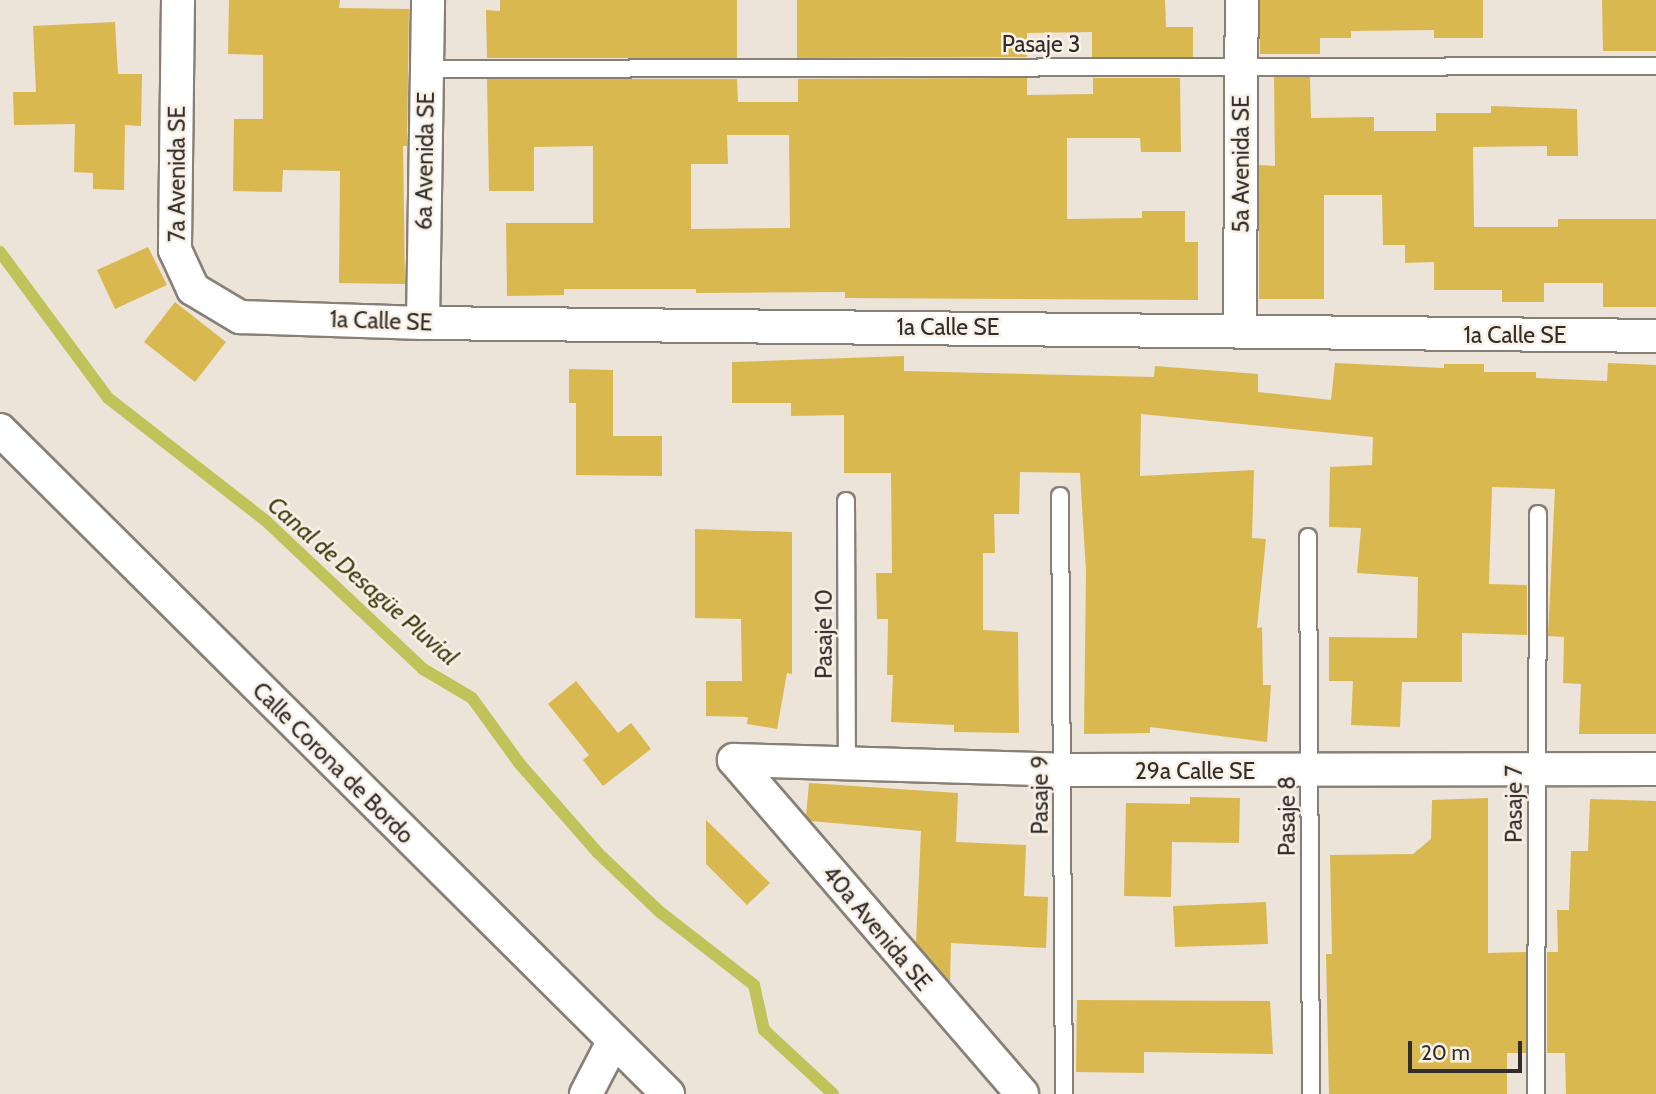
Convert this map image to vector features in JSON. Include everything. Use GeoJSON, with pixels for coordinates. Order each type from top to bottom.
{"type":"FeatureCollection","features":[{"type":"Feature","properties":{"kind":"street","name":"7a Avenida SE"},"geometry":{"type":"LineString","coordinates":[[178,0],[175,250],[193,289],[240,317]]}},
{"type":"Feature","properties":{"kind":"street","name":"6a Avenida SE"},"geometry":{"type":"LineString","coordinates":[[423,323],[428,0]]}},
{"type":"Feature","properties":{"kind":"street","name":"5a Avenida SE"},"geometry":{"type":"LineString","coordinates":[[1240,329],[1242,0]]}},
{"type":"Feature","properties":{"kind":"street","name":"1a Calle SE"},"geometry":{"type":"LineString","coordinates":[[240,317],[423,323],[1240,329],[1656,336]]}},
{"type":"Feature","properties":{"kind":"street","name":"Calle Corona de Bordo"},"geometry":{"type":"LineString","coordinates":[[0,430],[668,1094]]}},
{"type":"Feature","properties":{"kind":"street","name":"29a Calle SE"},"geometry":{"type":"LineString","coordinates":[[734,760],[847,766],[1063,770],[1656,769]]}},
{"type":"Feature","properties":{"kind":"street","name":"40a Avenida SE"},"geometry":{"type":"LineString","coordinates":[[734,760],[1022,1094]]}},
{"type":"Feature","properties":{"kind":"street"},"geometry":{"type":"LineString","coordinates":[[586,1094],[613,1042]]}},
{"type":"Feature","properties":{"kind":"lane","name":"Pasaje 3"},"geometry":{"type":"LineString","coordinates":[[427,69],[1656,66]]}},
{"type":"Feature","properties":{"kind":"lane","name":"Pasaje 9"},"geometry":{"type":"LineString","coordinates":[[1060,496],[1064,1094]]}},
{"type":"Feature","properties":{"kind":"lane","name":"Pasaje 10"},"geometry":{"type":"LineString","coordinates":[[846,501],[847,766]]}},
{"type":"Feature","properties":{"kind":"lane","name":"Pasaje 7"},"geometry":{"type":"LineString","coordinates":[[1536,1094],[1538,514]]}},
{"type":"Feature","properties":{"kind":"lane","name":"Pasaje 8"},"geometry":{"type":"LineString","coordinates":[[1308,537],[1311,1094]]}},
{"type":"Feature","properties":{"kind":"building"},"geometry":{"type":"Polygon","coordinates":[[[229,0],[340,0],[339,8],[409,9],[407,146],[403,146],[405,284],[339,283],[340,171],[283,170],[282,192],[233,191],[234,119],[263,119],[263,55],[228,54],[229,0]]]}},
{"type":"Feature","properties":{"kind":"building"},"geometry":{"type":"Polygon","coordinates":[[[500,0],[737,0],[737,58],[487,58],[486,10],[500,11],[500,0]]]}},
{"type":"Feature","properties":{"kind":"building"},"geometry":{"type":"Polygon","coordinates":[[[797,0],[1165,0],[1166,27],[1193,27],[1193,57],[1092,57],[1092,32],[1027,33],[1027,57],[797,58],[797,0]]]}},
{"type":"Feature","properties":{"kind":"building"},"geometry":{"type":"Polygon","coordinates":[[[1260,0],[1483,0],[1483,38],[1434,38],[1434,30],[1351,31],[1351,38],[1320,38],[1320,54],[1260,54],[1260,0]]]}},
{"type":"Feature","properties":{"kind":"building"},"geometry":{"type":"Polygon","coordinates":[[[1602,0],[1656,0],[1656,51],[1603,51],[1602,0]]]}},
{"type":"Feature","properties":{"kind":"building"},"geometry":{"type":"Polygon","coordinates":[[[115,22],[118,74],[142,74],[141,126],[125,125],[124,190],[93,189],[93,173],[74,172],[75,124],[14,125],[13,92],[36,92],[33,26],[115,22]]]}},
{"type":"Feature","properties":{"kind":"building"},"geometry":{"type":"Polygon","coordinates":[[[1274,77],[1310,77],[1311,118],[1374,117],[1374,131],[1436,131],[1436,113],[1491,113],[1491,106],[1577,109],[1578,156],[1547,156],[1547,146],[1473,147],[1474,227],[1558,227],[1558,219],[1656,219],[1656,307],[1603,307],[1603,283],[1544,283],[1544,302],[1502,302],[1502,290],[1434,290],[1434,262],[1405,263],[1405,245],[1383,245],[1382,195],[1324,195],[1324,299],[1259,299],[1259,165],[1275,166],[1274,77]]]}},
{"type":"Feature","properties":{"kind":"building"},"geometry":{"type":"Polygon","coordinates":[[[1027,78],[1027,95],[1093,94],[1093,78],[1180,78],[1181,152],[1141,152],[1140,138],[1067,138],[1067,219],[1142,218],[1142,211],[1185,211],[1185,242],[1198,242],[1198,300],[845,298],[845,292],[696,293],[696,289],[564,289],[564,295],[507,296],[506,223],[593,223],[593,146],[534,147],[534,191],[489,191],[487,79],[737,79],[738,102],[798,102],[798,79],[1027,78]],[[727,135],[728,164],[691,164],[691,229],[790,228],[789,135],[727,135]]]}},
{"type":"Feature","properties":{"kind":"building"},"geometry":{"type":"Polygon","coordinates":[[[148,247],[167,285],[115,309],[97,270],[148,247]]]}},
{"type":"Feature","properties":{"kind":"building"},"geometry":{"type":"Polygon","coordinates":[[[175,302],[226,342],[195,382],[144,342],[175,302]]]}},
{"type":"Feature","properties":{"kind":"building"},"geometry":{"type":"Polygon","coordinates":[[[904,356],[904,371],[1154,377],[1155,366],[1258,374],[1258,392],[1331,400],[1335,363],[1444,368],[1444,364],[1484,364],[1484,372],[1536,372],[1536,378],[1607,381],[1608,363],[1656,365],[1656,734],[1579,734],[1581,684],[1563,683],[1564,637],[1548,636],[1555,489],[1492,487],[1489,584],[1527,585],[1527,635],[1462,633],[1462,682],[1402,682],[1400,727],[1351,725],[1353,681],[1329,681],[1329,637],[1417,638],[1418,577],[1357,573],[1361,528],[1329,527],[1330,467],[1372,465],[1373,437],[1141,414],[1140,476],[1254,470],[1252,538],[1266,539],[1257,628],[1262,627],[1263,685],[1271,685],[1267,742],[1150,727],[1150,733],[1084,734],[1086,571],[1080,473],[1020,472],[1019,514],[994,514],[995,553],[983,553],[983,630],[1018,632],[1019,733],[954,732],[954,725],[891,722],[893,675],[887,675],[888,619],[877,619],[876,573],[892,573],[891,473],[844,473],[844,415],[791,416],[791,403],[732,403],[732,362],[904,356]]]}},
{"type":"Feature","properties":{"kind":"building"},"geometry":{"type":"Polygon","coordinates":[[[569,369],[613,370],[613,436],[662,436],[662,476],[576,475],[576,403],[569,403],[569,369]]]}},
{"type":"Feature","properties":{"kind":"building"},"geometry":{"type":"Polygon","coordinates":[[[695,529],[792,532],[792,674],[787,673],[777,729],[747,724],[748,717],[706,716],[706,681],[742,681],[741,619],[695,618],[695,529]]]}},
{"type":"Feature","properties":{"kind":"building"},"geometry":{"type":"Polygon","coordinates":[[[576,681],[618,733],[631,723],[651,749],[603,786],[583,760],[589,755],[548,704],[576,681]]]}},
{"type":"Feature","properties":{"kind":"building"},"geometry":{"type":"Polygon","coordinates":[[[809,783],[958,793],[956,842],[1026,845],[1024,896],[1048,897],[1046,948],[951,943],[950,982],[916,943],[921,831],[811,821],[806,816],[809,783]]]}},
{"type":"Feature","properties":{"kind":"building"},"geometry":{"type":"Polygon","coordinates":[[[1190,797],[1240,798],[1239,843],[1172,842],[1171,897],[1124,896],[1126,803],[1190,804],[1190,797]]]}},
{"type":"Feature","properties":{"kind":"building"},"geometry":{"type":"Polygon","coordinates":[[[1488,798],[1488,953],[1526,952],[1526,1053],[1507,1053],[1507,1094],[1329,1094],[1326,954],[1332,954],[1330,855],[1413,854],[1431,839],[1432,800],[1488,798]]]}},
{"type":"Feature","properties":{"kind":"building"},"geometry":{"type":"Polygon","coordinates":[[[1590,799],[1656,801],[1656,1094],[1566,1094],[1565,1053],[1547,1053],[1547,952],[1558,952],[1557,910],[1569,910],[1571,851],[1588,851],[1590,799]]]}},
{"type":"Feature","properties":{"kind":"building"},"geometry":{"type":"Polygon","coordinates":[[[706,820],[770,883],[747,905],[706,864],[706,820]]]}},
{"type":"Feature","properties":{"kind":"building"},"geometry":{"type":"Polygon","coordinates":[[[1266,902],[1268,944],[1175,947],[1173,906],[1266,902]]]}},
{"type":"Feature","properties":{"kind":"building"},"geometry":{"type":"Polygon","coordinates":[[[1077,1000],[1270,1001],[1273,1054],[1144,1052],[1144,1073],[1076,1072],[1077,1000]]]}},
{"type":"Feature","properties":{"kind":"waterway","name":"Canal de Desagüe Pluvial"},"geometry":{"type":"LineString","coordinates":[[0,252],[108,398],[266,521],[423,669],[472,698],[519,763],[598,853],[660,912],[754,985],[764,1030],[833,1094]]}}]}
